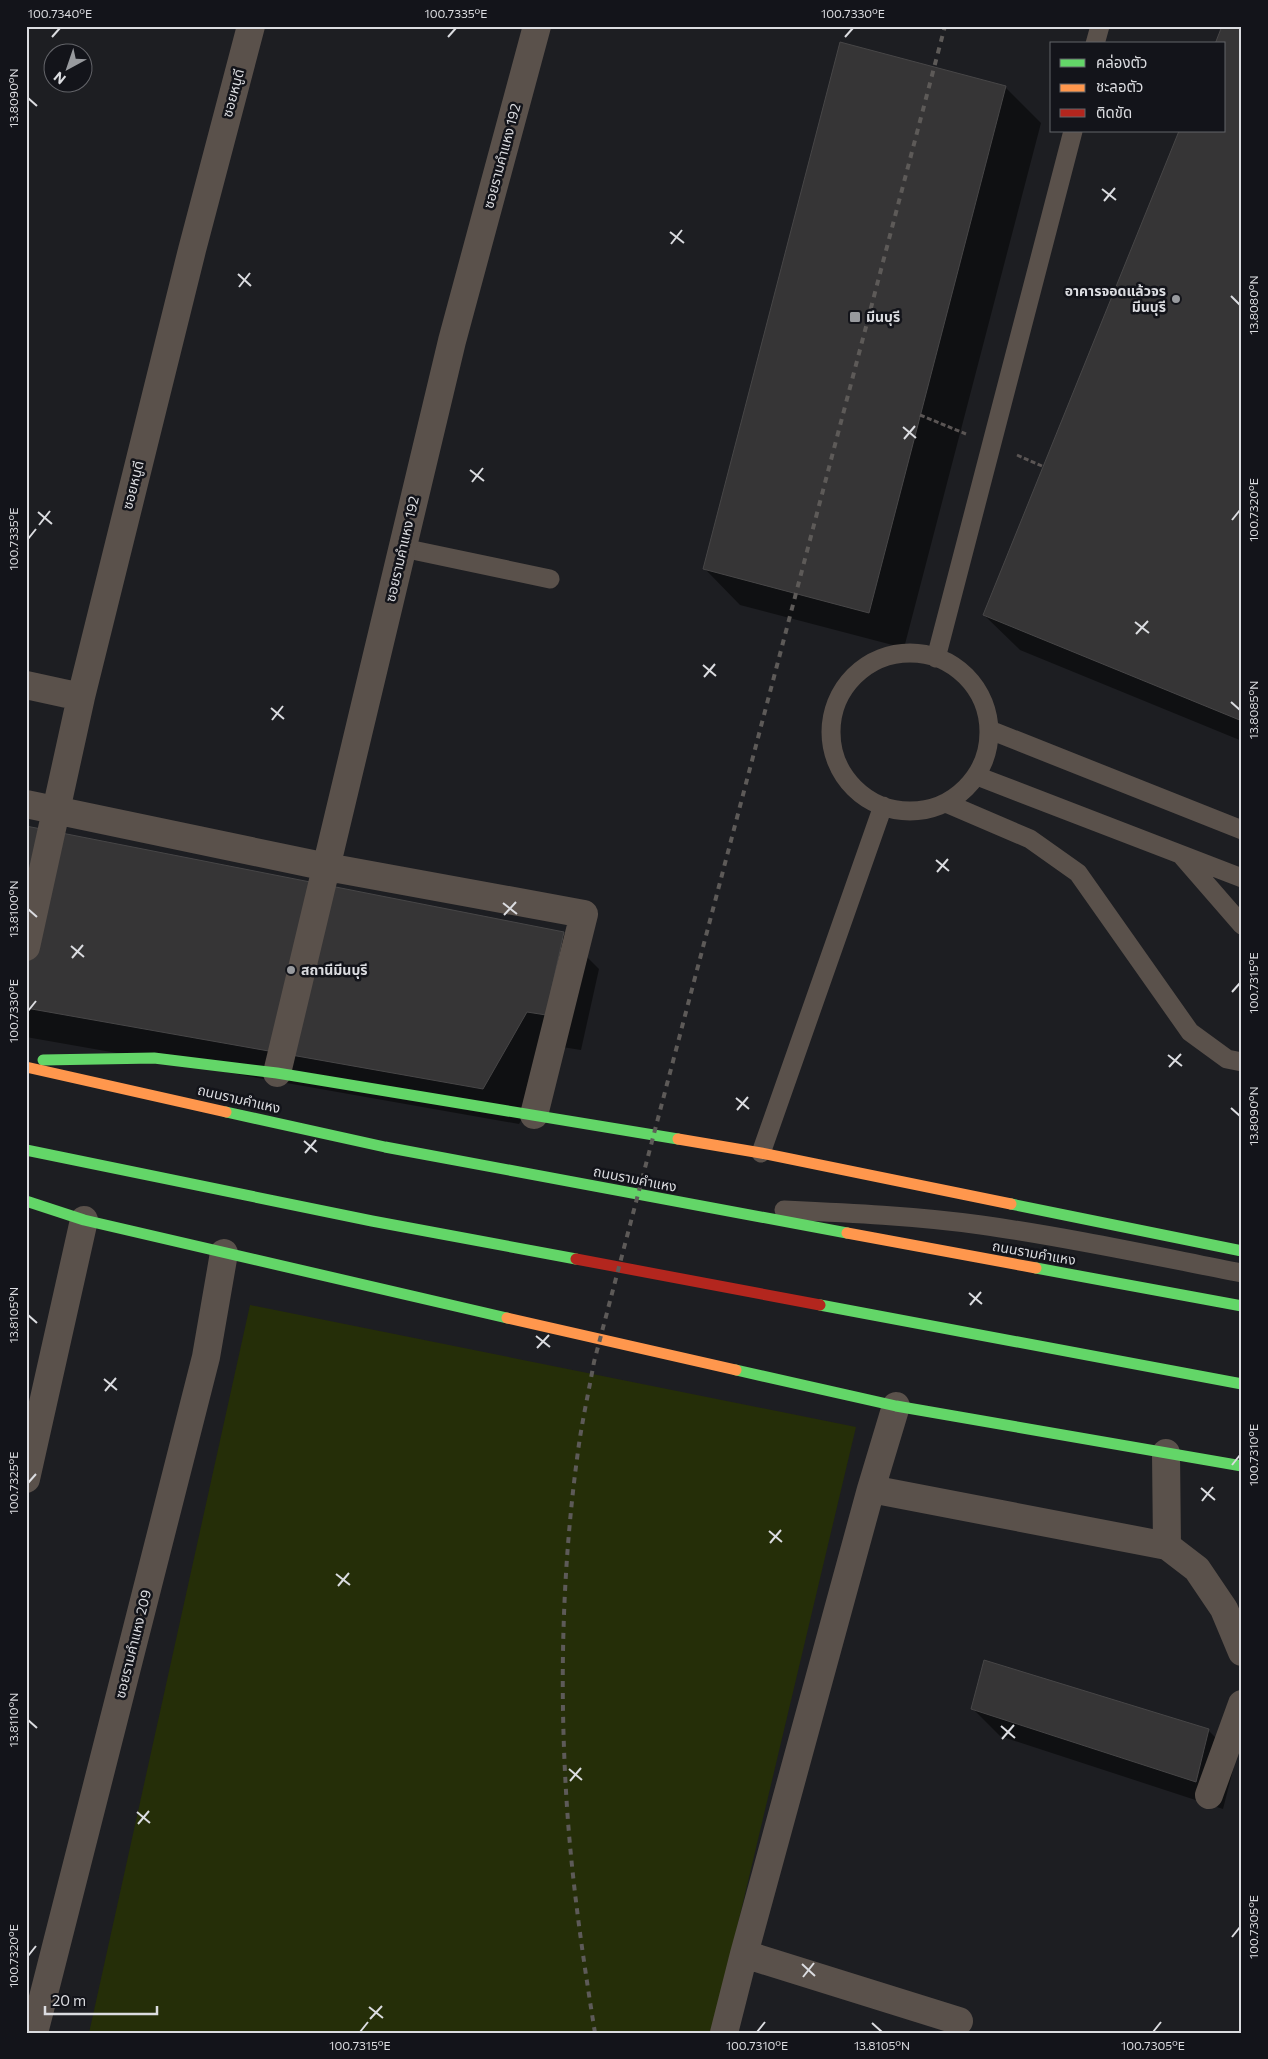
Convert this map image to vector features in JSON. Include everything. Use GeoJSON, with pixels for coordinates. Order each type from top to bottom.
{"type":"FeatureCollection","features":[{"type":"Feature","properties":{"kind":"main road"},"geometry":{"type":"LineString","coordinates":[[26,1061],[154,1058],[277,1073],[761,1153],[1242,1251]]}},
{"type":"Feature","properties":{"kind":"main road","name":"ถนนรามคำแหง"},"geometry":{"type":"LineString","coordinates":[[26,1067],[385,1147],[1242,1306]]}},
{"type":"Feature","properties":{"kind":"main road"},"geometry":{"type":"LineString","coordinates":[[26,1150],[372,1221],[1242,1384]]}},
{"type":"Feature","properties":{"kind":"main road"},"geometry":{"type":"LineString","coordinates":[[26,1201],[84,1220],[224,1253],[896,1406],[1242,1466]]}},
{"type":"Feature","properties":{"kind":"street","name":"ซอยหนูดี"},"geometry":{"type":"LineString","coordinates":[[26,947],[81,697],[192,250],[251,26]]}},
{"type":"Feature","properties":{"kind":"street","name":"ซอยรามคำแหง 192"},"geometry":{"type":"LineString","coordinates":[[277,1073],[452,341],[536,26]]}},
{"type":"Feature","properties":{"kind":"street"},"geometry":{"type":"LineString","coordinates":[[26,685],[81,697]]}},
{"type":"Feature","properties":{"kind":"street"},"geometry":{"type":"LineString","coordinates":[[26,804],[327,867],[584,914],[534,1116]]}},
{"type":"Feature","properties":{"kind":"street"},"geometry":{"type":"LineString","coordinates":[[26,1479],[84,1220]]}},
{"type":"Feature","properties":{"kind":"street","name":"ซอยรามคำแหง 209"},"geometry":{"type":"LineString","coordinates":[[34,2033],[206,1358],[224,1253]]}},
{"type":"Feature","properties":{"kind":"street"},"geometry":{"type":"LineString","coordinates":[[724,2033],[871,1489],[896,1406]]}},
{"type":"Feature","properties":{"kind":"street"},"geometry":{"type":"LineString","coordinates":[[1166,1453],[1167,1546]]}},
{"type":"Feature","properties":{"kind":"street"},"geometry":{"type":"LineString","coordinates":[[871,1489],[1167,1546],[1197,1569],[1224,1609],[1242,1652]]}},
{"type":"Feature","properties":{"kind":"street"},"geometry":{"type":"LineString","coordinates":[[1209,1795],[1242,1704]]}},
{"type":"Feature","properties":{"kind":"street"},"geometry":{"type":"LineString","coordinates":[[744,1954],[959,2021]]}},
{"type":"Feature","properties":{"kind":"lane"},"geometry":{"type":"LineString","coordinates":[[1096,42],[1100,26]]}},
{"type":"Feature","properties":{"kind":"lane"},"geometry":{"type":"LineString","coordinates":[[936,658],[1073,132]]}},
{"type":"Feature","properties":{"kind":"lane"},"geometry":{"type":"LineString","coordinates":[[402,548],[550,579]]}},
{"type":"Feature","properties":{"kind":"lane"},"geometry":{"type":"LineString","coordinates":[[905,653],[930,655],[936,658],[953,665],[972,682],[986,705],[990,730],[988,755],[977,776],[956,799],[930,810],[903,812],[876,804],[854,789],[838,766],[831,740],[832,714],[842,690],[858,671],[880,658],[905,653]]}},
{"type":"Feature","properties":{"kind":"lane"},"geometry":{"type":"LineString","coordinates":[[990,730],[1242,830]]}},
{"type":"Feature","properties":{"kind":"lane"},"geometry":{"type":"LineString","coordinates":[[977,776],[1242,878]]}},
{"type":"Feature","properties":{"kind":"lane"},"geometry":{"type":"LineString","coordinates":[[946,803],[1030,839],[1078,873],[1190,1032],[1228,1058],[1242,1062]]}},
{"type":"Feature","properties":{"kind":"lane"},"geometry":{"type":"LineString","coordinates":[[761,1153],[883,806]]}},
{"type":"Feature","properties":{"kind":"lane"},"geometry":{"type":"LineString","coordinates":[[1180,854],[1242,925]]}},
{"type":"Feature","properties":{"kind":"lane"},"geometry":{"type":"LineString","coordinates":[[703,1206],[867,1214],[980,1224],[1242,1273]]}},
{"type":"Feature","properties":{"kind":"green space"},"geometry":{"type":"Polygon","coordinates":[[[250,1305],[856,1427],[712,2033],[89,2033],[250,1305]]]}},
{"type":"Feature","properties":{"kind":"building","name":"อาคารจอดแล้วจร มีนบุรี"},"geometry":{"type":"Polygon","coordinates":[[[1222,26],[1242,26],[1242,721],[983,615],[1179,132],[1226,132],[1226,42],[1216,42],[1222,26]]]}},
{"type":"Feature","properties":{"kind":"building","name":"มีนบุรี"},"geometry":{"type":"Polygon","coordinates":[[[840,42],[1006,86],[869,613],[703,569],[840,42]]]}},
{"type":"Feature","properties":{"kind":"building","name":"สถานีมีนบุรี"},"geometry":{"type":"Polygon","coordinates":[[[26,826],[564,932],[546,1015],[527,1012],[483,1089],[26,1008],[26,826]]]}},
{"type":"Feature","properties":{"kind":"building"},"geometry":{"type":"Polygon","coordinates":[[[984,1660],[1209,1729],[1196,1782],[971,1709],[984,1660]]]}},
{"type":"Feature","properties":{"kind":"railway"},"geometry":{"type":"LineString","coordinates":[[595,2033],[582,1949],[572,1864],[567,1807],[563,1717],[566,1580],[573,1489],[582,1424],[594,1362],[945,26]]}},
{"type":"Feature","properties":{"kind":"traffic: fast"},"geometry":{"type":"LineString","coordinates":[[43,1060],[154,1058],[277,1073],[678,1139]]}},
{"type":"Feature","properties":{"kind":"traffic: fast"},"geometry":{"type":"LineString","coordinates":[[226,1112],[385,1147],[847,1233]]}},
{"type":"Feature","properties":{"kind":"traffic: fast"},"geometry":{"type":"LineString","coordinates":[[26,1150],[372,1221],[576,1259]]}},
{"type":"Feature","properties":{"kind":"traffic: fast"},"geometry":{"type":"LineString","coordinates":[[26,1201],[84,1220],[507,1318]]}},
{"type":"Feature","properties":{"kind":"traffic: fast"},"geometry":{"type":"LineString","coordinates":[[1011,1204],[1242,1251]]}},
{"type":"Feature","properties":{"kind":"traffic: fast"},"geometry":{"type":"LineString","coordinates":[[1036,1268],[1242,1306]]}},
{"type":"Feature","properties":{"kind":"traffic: fast"},"geometry":{"type":"LineString","coordinates":[[820,1305],[1242,1384]]}},
{"type":"Feature","properties":{"kind":"traffic: fast"},"geometry":{"type":"LineString","coordinates":[[736,1370],[896,1406],[1242,1466]]}},
{"type":"Feature","properties":{"kind":"traffic: slow"},"geometry":{"type":"LineString","coordinates":[[26,1067],[226,1112]]}},
{"type":"Feature","properties":{"kind":"traffic: slow"},"geometry":{"type":"LineString","coordinates":[[678,1139],[761,1153],[1011,1204]]}},
{"type":"Feature","properties":{"kind":"traffic: slow"},"geometry":{"type":"LineString","coordinates":[[847,1233],[1036,1268]]}},
{"type":"Feature","properties":{"kind":"traffic: slow"},"geometry":{"type":"LineString","coordinates":[[507,1318],[736,1370]]}},
{"type":"Feature","properties":{"kind":"traffic: jam"},"geometry":{"type":"LineString","coordinates":[[576,1259],[820,1305]]}},
{"type":"Feature","properties":{"kind":"place","name":"อาคารจอดแล้วจร มีนบุรี"},"geometry":{"type":"Point","coordinates":[1176,299]}},
{"type":"Feature","properties":{"kind":"place","name":"มีนบุรี"},"geometry":{"type":"Point","coordinates":[855,317]}},
{"type":"Feature","properties":{"kind":"place","name":"สถานีมีนบุรี"},"geometry":{"type":"Point","coordinates":[291,970]}}]}
